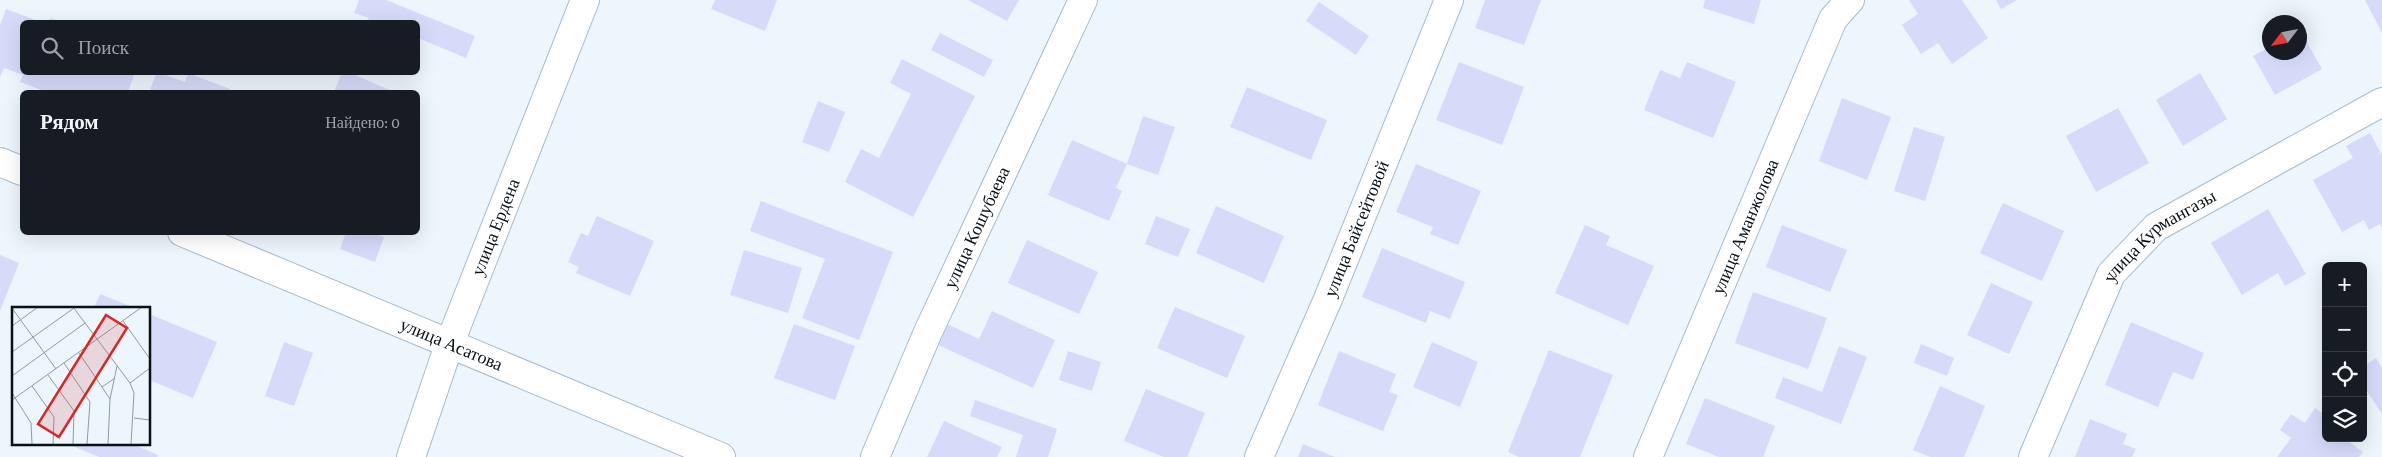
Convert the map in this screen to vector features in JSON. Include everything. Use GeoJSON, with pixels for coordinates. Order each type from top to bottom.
{"type":"FeatureCollection","features":[{"type":"Feature","properties":{"kind":"street","name":"улица Ердена"},"geometry":{"type":"LineString","coordinates":[[412,457],[449,346],[585,0]]}},
{"type":"Feature","properties":{"kind":"street","name":"улица Кошубаева"},"geometry":{"type":"LineString","coordinates":[[875,457],[928,332],[1083,0]]}},
{"type":"Feature","properties":{"kind":"street","name":"улица Байсейтовой"},"geometry":{"type":"LineString","coordinates":[[1259,457],[1328,299],[1449,0]]}},
{"type":"Feature","properties":{"kind":"street","name":"улица Аманжолова"},"geometry":{"type":"LineString","coordinates":[[1648,457],[1832,19],[1850,0]]}},
{"type":"Feature","properties":{"kind":"street","name":"улица Курмангазы"},"geometry":{"type":"LineString","coordinates":[[2033,457],[2110,274],[2156,226],[2382,102]]}},
{"type":"Feature","properties":{"kind":"street"},"geometry":{"type":"LineString","coordinates":[[0,162],[20,170]]}},
{"type":"Feature","properties":{"kind":"street","name":"улица Асатова"},"geometry":{"type":"LineString","coordinates":[[190,235],[245,257],[449,346],[721,457]]}},
{"type":"Feature","properties":{"kind":"building"},"geometry":{"type":"Polygon","coordinates":[[[359,0],[386,0],[475,36],[466,58],[420,39],[420,20],[368,20],[369,18],[354,13],[359,0]]]}},
{"type":"Feature","properties":{"kind":"building"},"geometry":{"type":"Polygon","coordinates":[[[715,0],[777,0],[765,31],[711,9],[715,0]]]}},
{"type":"Feature","properties":{"kind":"building"},"geometry":{"type":"Polygon","coordinates":[[[968,0],[1019,0],[1007,21],[968,0]]]}},
{"type":"Feature","properties":{"kind":"building"},"geometry":{"type":"Polygon","coordinates":[[[1485,0],[1541,0],[1524,45],[1475,28],[1485,0]]]}},
{"type":"Feature","properties":{"kind":"building"},"geometry":{"type":"Polygon","coordinates":[[[1705,0],[1761,0],[1754,24],[1703,8],[1705,0]]]}},
{"type":"Feature","properties":{"kind":"building"},"geometry":{"type":"Polygon","coordinates":[[[1909,0],[1962,0],[1988,38],[1952,64],[1938,43],[1921,54],[1902,25],[1918,14],[1909,0]]]}},
{"type":"Feature","properties":{"kind":"building"},"geometry":{"type":"Polygon","coordinates":[[[1996,0],[2017,0],[2001,9],[1996,0]]]}},
{"type":"Feature","properties":{"kind":"building"},"geometry":{"type":"Polygon","coordinates":[[[2365,0],[2382,0],[2382,33],[2365,0]]]}},
{"type":"Feature","properties":{"kind":"building"},"geometry":{"type":"Polygon","coordinates":[[[1319,2],[1369,36],[1356,55],[1306,21],[1319,2]]]}},
{"type":"Feature","properties":{"kind":"building"},"geometry":{"type":"Polygon","coordinates":[[[6,9],[36,20],[20,20],[20,74],[4,68],[0,77],[0,25],[6,9]]]}},
{"type":"Feature","properties":{"kind":"building"},"geometry":{"type":"Polygon","coordinates":[[[940,33],[993,60],[984,77],[931,50],[940,33]]]}},
{"type":"Feature","properties":{"kind":"building"},"geometry":{"type":"Polygon","coordinates":[[[2307,42],[2322,69],[2275,95],[2253,56],[2262,51],[2262,60],[2307,60],[2307,42]]]}},
{"type":"Feature","properties":{"kind":"building"},"geometry":{"type":"Polygon","coordinates":[[[902,59],[975,96],[913,217],[845,182],[861,149],[879,158],[911,94],[890,83],[902,59]]]}},
{"type":"Feature","properties":{"kind":"building"},"geometry":{"type":"Polygon","coordinates":[[[1459,62],[1524,87],[1502,145],[1436,120],[1459,62]]]}},
{"type":"Feature","properties":{"kind":"building"},"geometry":{"type":"Polygon","coordinates":[[[1687,62],[1736,82],[1713,138],[1644,110],[1660,70],[1680,78],[1687,62]]]}},
{"type":"Feature","properties":{"kind":"building"},"geometry":{"type":"Polygon","coordinates":[[[2200,73],[2227,119],[2183,146],[2156,100],[2200,73]]]}},
{"type":"Feature","properties":{"kind":"building"},"geometry":{"type":"Polygon","coordinates":[[[23,75],[134,75],[129,90],[42,90],[20,82],[23,75]]]}},
{"type":"Feature","properties":{"kind":"building"},"geometry":{"type":"Polygon","coordinates":[[[156,75],[165,75],[185,82],[187,75],[193,75],[230,89],[230,90],[150,90],[156,75]]]}},
{"type":"Feature","properties":{"kind":"building"},"geometry":{"type":"Polygon","coordinates":[[[341,75],[355,75],[390,90],[335,90],[341,75]]]}},
{"type":"Feature","properties":{"kind":"building"},"geometry":{"type":"Polygon","coordinates":[[[1247,87],[1327,120],[1311,160],[1230,127],[1247,87]]]}},
{"type":"Feature","properties":{"kind":"building"},"geometry":{"type":"Polygon","coordinates":[[[1842,98],[1891,117],[1867,180],[1819,161],[1842,98]]]}},
{"type":"Feature","properties":{"kind":"building"},"geometry":{"type":"Polygon","coordinates":[[[818,101],[845,112],[829,152],[802,142],[818,101]]]}},
{"type":"Feature","properties":{"kind":"building"},"geometry":{"type":"Polygon","coordinates":[[[2118,108],[2149,163],[2096,192],[2066,136],[2118,108]]]}},
{"type":"Feature","properties":{"kind":"building"},"geometry":{"type":"Polygon","coordinates":[[[1143,116],[1175,127],[1158,175],[1127,164],[1143,116]]]}},
{"type":"Feature","properties":{"kind":"building"},"geometry":{"type":"Polygon","coordinates":[[[1914,127],[1945,137],[1925,201],[1894,191],[1914,127]]]}},
{"type":"Feature","properties":{"kind":"building"},"geometry":{"type":"Polygon","coordinates":[[[2370,133],[2382,155],[2382,227],[2380,224],[2369,230],[2364,220],[2342,232],[2313,180],[2353,158],[2346,146],[2370,133]]]}},
{"type":"Feature","properties":{"kind":"building"},"geometry":{"type":"Polygon","coordinates":[[[1072,140],[1127,164],[1116,188],[1122,191],[1109,221],[1048,195],[1072,140]]]}},
{"type":"Feature","properties":{"kind":"building"},"geometry":{"type":"Polygon","coordinates":[[[1416,164],[1481,191],[1458,245],[1430,234],[1433,227],[1396,212],[1416,164]]]}},
{"type":"Feature","properties":{"kind":"building"},"geometry":{"type":"Polygon","coordinates":[[[761,201],[893,252],[859,340],[802,318],[825,259],[750,231],[761,201]]]}},
{"type":"Feature","properties":{"kind":"building"},"geometry":{"type":"Polygon","coordinates":[[[2003,203],[2064,231],[2042,281],[1980,253],[2003,203]]]}},
{"type":"Feature","properties":{"kind":"building"},"geometry":{"type":"Polygon","coordinates":[[[1216,206],[1284,236],[1264,283],[1196,253],[1216,206]]]}},
{"type":"Feature","properties":{"kind":"building"},"geometry":{"type":"Polygon","coordinates":[[[2268,209],[2306,274],[2285,286],[2278,273],[2242,295],[2211,243],[2268,209]]]}},
{"type":"Feature","properties":{"kind":"building"},"geometry":{"type":"Polygon","coordinates":[[[597,216],[654,241],[630,296],[576,273],[579,267],[568,262],[581,233],[588,236],[597,216]]]}},
{"type":"Feature","properties":{"kind":"building"},"geometry":{"type":"Polygon","coordinates":[[[1156,216],[1190,229],[1178,257],[1145,244],[1156,216]]]}},
{"type":"Feature","properties":{"kind":"building"},"geometry":{"type":"Polygon","coordinates":[[[1585,225],[1610,236],[1606,245],[1654,266],[1628,325],[1555,293],[1585,225]]]}},
{"type":"Feature","properties":{"kind":"building"},"geometry":{"type":"Polygon","coordinates":[[[1782,225],[1847,250],[1830,292],[1766,267],[1782,225]]]}},
{"type":"Feature","properties":{"kind":"building"},"geometry":{"type":"Polygon","coordinates":[[[345,235],[379,235],[384,237],[375,262],[340,249],[345,235]]]}},
{"type":"Feature","properties":{"kind":"building"},"geometry":{"type":"Polygon","coordinates":[[[1027,240],[1098,272],[1079,314],[1008,283],[1027,240]]]}},
{"type":"Feature","properties":{"kind":"building"},"geometry":{"type":"Polygon","coordinates":[[[1382,248],[1465,282],[1450,319],[1430,311],[1426,323],[1362,297],[1382,248]]]}},
{"type":"Feature","properties":{"kind":"building"},"geometry":{"type":"Polygon","coordinates":[[[744,250],[802,268],[788,313],[730,295],[744,250]]]}},
{"type":"Feature","properties":{"kind":"building"},"geometry":{"type":"Polygon","coordinates":[[[0,255],[19,263],[0,311],[0,255]]]}},
{"type":"Feature","properties":{"kind":"building"},"geometry":{"type":"Polygon","coordinates":[[[1991,283],[2033,302],[2009,354],[1967,335],[1991,283]]]}},
{"type":"Feature","properties":{"kind":"building"},"geometry":{"type":"Polygon","coordinates":[[[1753,292],[1827,318],[1808,369],[1735,343],[1753,292]]]}},
{"type":"Feature","properties":{"kind":"building"},"geometry":{"type":"Polygon","coordinates":[[[100,294],[132,307],[94,307],[100,294]]]}},
{"type":"Feature","properties":{"kind":"building"},"geometry":{"type":"Polygon","coordinates":[[[1175,307],[1245,336],[1227,378],[1157,348],[1175,307]]]}},
{"type":"Feature","properties":{"kind":"building"},"geometry":{"type":"Polygon","coordinates":[[[992,311],[1055,340],[1033,388],[936,344],[945,323],[979,339],[992,311]]]}},
{"type":"Feature","properties":{"kind":"building"},"geometry":{"type":"Polygon","coordinates":[[[150,314],[217,342],[193,398],[150,380],[150,314]]]}},
{"type":"Feature","properties":{"kind":"building"},"geometry":{"type":"Polygon","coordinates":[[[2131,322],[2204,353],[2193,380],[2173,372],[2158,407],[2105,385],[2131,322]]]}},
{"type":"Feature","properties":{"kind":"building"},"geometry":{"type":"Polygon","coordinates":[[[794,324],[855,346],[835,400],[774,378],[794,324]]]}},
{"type":"Feature","properties":{"kind":"building"},"geometry":{"type":"Polygon","coordinates":[[[284,342],[313,353],[294,406],[265,396],[284,342]]]}},
{"type":"Feature","properties":{"kind":"building"},"geometry":{"type":"Polygon","coordinates":[[[1432,342],[1478,362],[1460,407],[1413,387],[1432,342]]]}},
{"type":"Feature","properties":{"kind":"building"},"geometry":{"type":"Polygon","coordinates":[[[1921,344],[1954,358],[1947,376],[1914,363],[1921,344]]]}},
{"type":"Feature","properties":{"kind":"building"},"geometry":{"type":"Polygon","coordinates":[[[1839,346],[1867,357],[1841,424],[1775,398],[1783,377],[1822,392],[1839,346]]]}},
{"type":"Feature","properties":{"kind":"building"},"geometry":{"type":"Polygon","coordinates":[[[1549,350],[1613,375],[1580,457],[1519,457],[1508,452],[1549,350]]]}},
{"type":"Feature","properties":{"kind":"building"},"geometry":{"type":"Polygon","coordinates":[[[1068,351],[1101,362],[1092,391],[1059,380],[1068,351]]]}},
{"type":"Feature","properties":{"kind":"building"},"geometry":{"type":"Polygon","coordinates":[[[1339,351],[1396,374],[1389,392],[1398,395],[1383,431],[1318,405],[1339,351]]]}},
{"type":"Feature","properties":{"kind":"building"},"geometry":{"type":"Polygon","coordinates":[[[2376,358],[2382,368],[2382,414],[2367,391],[2367,364],[2376,358]]]}},
{"type":"Feature","properties":{"kind":"building"},"geometry":{"type":"Polygon","coordinates":[[[1940,386],[1985,406],[1964,457],[1930,457],[1913,450],[1940,386]]]}},
{"type":"Feature","properties":{"kind":"building"},"geometry":{"type":"Polygon","coordinates":[[[1146,389],[1205,413],[1187,457],[1164,457],[1124,441],[1146,389]]]}},
{"type":"Feature","properties":{"kind":"building"},"geometry":{"type":"Polygon","coordinates":[[[1705,398],[1775,426],[1763,457],[1719,457],[1686,444],[1705,398]]]}},
{"type":"Feature","properties":{"kind":"building"},"geometry":{"type":"Polygon","coordinates":[[[975,400],[1057,429],[1048,457],[1016,457],[1023,435],[970,416],[975,400]]]}},
{"type":"Feature","properties":{"kind":"building"},"geometry":{"type":"Polygon","coordinates":[[[2315,408],[2322,413],[2322,442],[2349,442],[2363,452],[2359,457],[2277,457],[2291,438],[2280,430],[2291,414],[2305,423],[2315,408]]]}},
{"type":"Feature","properties":{"kind":"building"},"geometry":{"type":"Polygon","coordinates":[[[2090,419],[2127,434],[2123,444],[2136,449],[2132,457],[2075,457],[2090,419]]]}},
{"type":"Feature","properties":{"kind":"building"},"geometry":{"type":"Polygon","coordinates":[[[944,421],[1002,447],[997,457],[927,457],[944,421]]]}},
{"type":"Feature","properties":{"kind":"building"},"geometry":{"type":"Polygon","coordinates":[[[67,444],[132,444],[158,455],[157,457],[99,457],[67,444]]]}},
{"type":"Feature","properties":{"kind":"building"},"geometry":{"type":"Polygon","coordinates":[[[1303,444],[1335,457],[1298,457],[1303,444]]]}}]}
